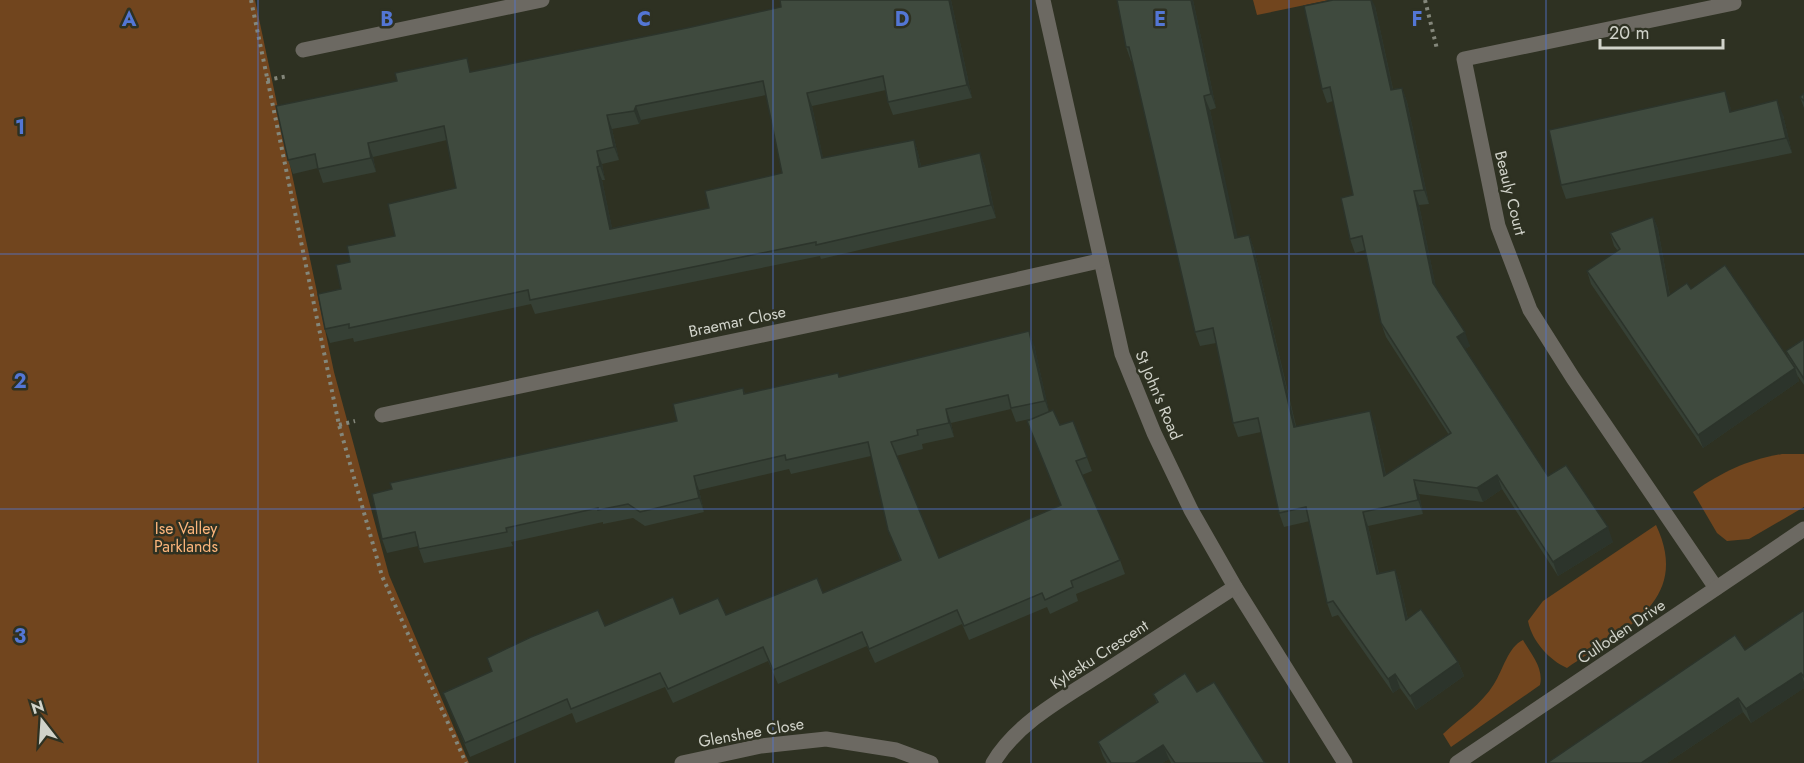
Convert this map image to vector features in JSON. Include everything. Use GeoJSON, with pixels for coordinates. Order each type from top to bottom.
{"type":"FeatureCollection","features":[{"type":"Feature","properties":{"kind":"street"},"geometry":{"type":"LineString","coordinates":[[303,50],[542,0]]}},
{"type":"Feature","properties":{"kind":"street","name":"St John's Road"},"geometry":{"type":"LineString","coordinates":[[1043,0],[1099,261],[1122,354],[1154,433],[1191,510],[1234,587],[1345,763]]}},
{"type":"Feature","properties":{"kind":"street"},"geometry":{"type":"LineString","coordinates":[[1464,59],[1734,3]]}},
{"type":"Feature","properties":{"kind":"street","name":"Beauly Court"},"geometry":{"type":"LineString","coordinates":[[1464,59],[1498,226],[1530,310],[1573,378],[1716,588]]}},
{"type":"Feature","properties":{"kind":"street","name":"Braemar Close"},"geometry":{"type":"LineString","coordinates":[[382,415],[909,304],[1099,261]]}},
{"type":"Feature","properties":{"kind":"street","name":"Culloden Drive"},"geometry":{"type":"LineString","coordinates":[[1457,763],[1804,529]]}},
{"type":"Feature","properties":{"kind":"street","name":"Kylesku Crescent"},"geometry":{"type":"LineString","coordinates":[[993,763],[1000,751],[1035,719],[1234,587]]}},
{"type":"Feature","properties":{"kind":"street","name":"Glenshee Close"},"geometry":{"type":"LineString","coordinates":[[682,763],[761,746],[826,738],[896,750],[931,763]]}},
{"type":"Feature","properties":{"kind":"path"},"geometry":{"type":"LineString","coordinates":[[250,0],[339,425],[353,475],[382,576],[466,763]]}},
{"type":"Feature","properties":{"kind":"path"},"geometry":{"type":"LineString","coordinates":[[1425,0],[1440,64],[1464,59]]}},
{"type":"Feature","properties":{"kind":"green space","name":"Ise Valley Parklands"},"geometry":{"type":"Polygon","coordinates":[[[0,0],[255,0],[334,372],[389,575],[469,763],[0,763],[0,0]]]}},
{"type":"Feature","properties":{"kind":"green space"},"geometry":{"type":"Polygon","coordinates":[[[1253,0],[1329,0],[1257,15],[1253,0]]]}},
{"type":"Feature","properties":{"kind":"green space"},"geometry":{"type":"Polygon","coordinates":[[[1782,454],[1804,454],[1804,507],[1749,539],[1727,541],[1717,533],[1693,492],[1735,468],[1782,454]]]}},
{"type":"Feature","properties":{"kind":"green space"},"geometry":{"type":"Polygon","coordinates":[[[1656,525],[1665,552],[1665,575],[1658,595],[1645,612],[1628,627],[1567,668],[1560,665],[1537,643],[1528,621],[1543,601],[1656,525]]]}},
{"type":"Feature","properties":{"kind":"green space"},"geometry":{"type":"Polygon","coordinates":[[[1523,640],[1538,667],[1540,685],[1451,747],[1443,734],[1484,698],[1513,648],[1523,640]]]}},
{"type":"Feature","properties":{"kind":"building"},"geometry":{"type":"Polygon","coordinates":[[[780,0],[949,0],[967,85],[888,102],[883,76],[807,93],[822,158],[914,140],[919,167],[980,153],[991,205],[816,245],[816,242],[530,300],[528,290],[349,328],[349,324],[325,329],[318,294],[341,289],[336,265],[350,262],[347,246],[395,236],[388,204],[456,188],[444,126],[368,143],[371,158],[318,169],[315,154],[288,160],[276,106],[397,81],[395,73],[467,58],[470,72],[781,7],[780,0]],[[763,81],[636,106],[634,111],[607,115],[614,147],[597,151],[600,166],[597,167],[610,229],[709,208],[705,191],[782,173],[763,81]]]}},
{"type":"Feature","properties":{"kind":"building"},"geometry":{"type":"Polygon","coordinates":[[[1117,0],[1191,0],[1211,94],[1204,96],[1235,238],[1249,235],[1294,427],[1370,411],[1384,476],[1451,433],[1381,323],[1362,236],[1350,239],[1341,198],[1353,195],[1330,87],[1322,89],[1304,6],[1333,0],[1371,0],[1391,90],[1402,88],[1424,190],[1414,191],[1433,283],[1465,332],[1457,337],[1548,476],[1566,465],[1608,527],[1553,562],[1497,475],[1477,488],[1414,480],[1418,500],[1363,512],[1377,574],[1395,570],[1406,620],[1421,609],[1458,662],[1410,696],[1395,674],[1388,679],[1333,601],[1327,603],[1306,507],[1279,513],[1258,418],[1233,423],[1213,328],[1195,332],[1129,47],[1126,47],[1117,0]]]}},
{"type":"Feature","properties":{"kind":"building"},"geometry":{"type":"Polygon","coordinates":[[[1725,91],[1730,112],[1777,100],[1786,138],[1561,185],[1549,130],[1725,91]]]}},
{"type":"Feature","properties":{"kind":"building"},"geometry":{"type":"Polygon","coordinates":[[[1653,217],[1668,296],[1687,283],[1691,289],[1725,265],[1795,368],[1698,435],[1587,271],[1620,249],[1610,233],[1653,217]]]}},
{"type":"Feature","properties":{"kind":"building"},"geometry":{"type":"Polygon","coordinates":[[[1029,331],[1045,401],[1011,408],[1008,395],[946,409],[949,423],[917,430],[918,435],[891,442],[939,558],[1061,505],[1027,421],[1053,410],[1060,425],[1073,421],[1087,457],[1076,461],[1120,560],[1071,581],[1073,587],[1045,600],[1042,593],[964,626],[957,610],[869,649],[862,632],[773,670],[763,647],[668,689],[660,673],[571,709],[567,699],[465,743],[443,693],[492,671],[487,658],[531,637],[598,610],[605,626],[673,597],[680,614],[718,598],[726,615],[817,578],[823,593],[901,560],[888,530],[868,442],[786,460],[785,455],[694,476],[699,498],[640,512],[628,504],[598,510],[598,508],[506,528],[507,532],[419,549],[415,532],[382,539],[372,494],[392,489],[390,483],[677,421],[673,404],[743,388],[744,394],[838,373],[839,377],[1029,331]]]}},
{"type":"Feature","properties":{"kind":"building"},"geometry":{"type":"Polygon","coordinates":[[[1804,339],[1804,379],[1786,351],[1804,339]]]}},
{"type":"Feature","properties":{"kind":"building"},"geometry":{"type":"Polygon","coordinates":[[[1804,610],[1804,677],[1801,673],[1746,709],[1738,698],[1641,763],[1547,763],[1735,635],[1745,650],[1804,610]]]}},
{"type":"Feature","properties":{"kind":"building"},"geometry":{"type":"Polygon","coordinates":[[[1185,673],[1197,692],[1214,682],[1265,763],[1175,763],[1163,745],[1135,763],[1111,763],[1098,742],[1158,702],[1153,694],[1185,673]]]}}]}
